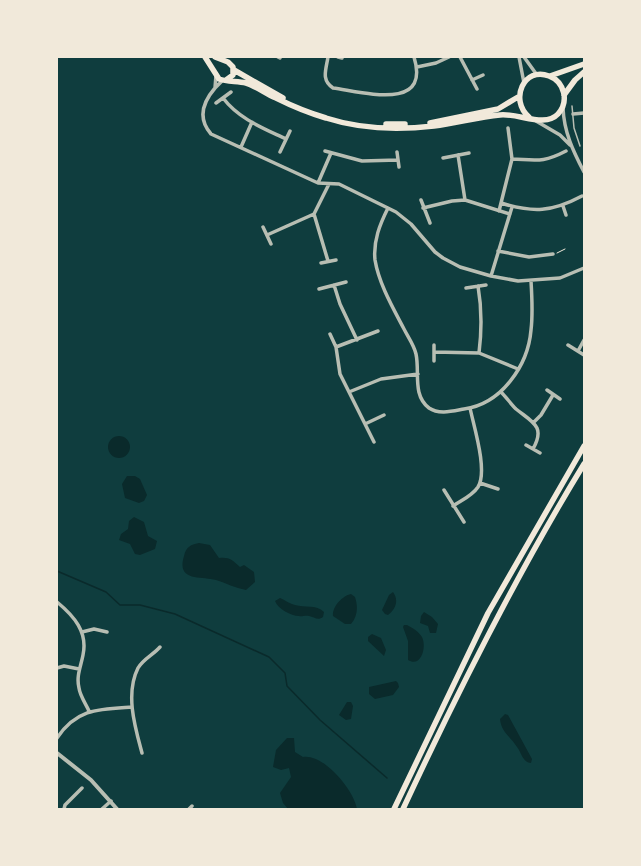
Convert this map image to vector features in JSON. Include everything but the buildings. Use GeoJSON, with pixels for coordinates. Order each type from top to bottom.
{"type":"FeatureCollection","features":[{"type":"Feature","properties":{"kind":"main road"},"geometry":{"type":"LineString","coordinates":[[206,57],[216,73],[225,80],[246,84],[304,111],[351,124],[402,128],[434,126],[501,115],[529,117]]}},
{"type":"Feature","properties":{"kind":"main road"},"geometry":{"type":"LineString","coordinates":[[215,57],[223,62],[230,63],[234,70],[284,99],[327,115],[377,124],[429,123],[472,116],[498,109],[518,97],[524,83],[537,75],[550,76],[584,64]]}},
{"type":"Feature","properties":{"kind":"main road"},"geometry":{"type":"LineString","coordinates":[[216,73],[216,66],[223,62]]}},
{"type":"Feature","properties":{"kind":"main road"},"geometry":{"type":"LineString","coordinates":[[225,80],[232,77],[234,70]]}},
{"type":"Feature","properties":{"kind":"main road"},"geometry":{"type":"LineString","coordinates":[[518,97],[521,108],[529,117],[535,120],[550,119],[556,116],[563,106],[564,95],[575,80],[584,72]]}},
{"type":"Feature","properties":{"kind":"main road"},"geometry":{"type":"LineString","coordinates":[[550,76],[557,81],[564,95]]}},
{"type":"Feature","properties":{"kind":"main road"},"geometry":{"type":"LineString","coordinates":[[394,809],[488,613],[584,446]]}},
{"type":"Feature","properties":{"kind":"main road"},"geometry":{"type":"LineString","coordinates":[[403,809],[490,631],[533,550],[584,464]]}},
{"type":"Feature","properties":{"kind":"street"},"geometry":{"type":"LineString","coordinates":[[328,57],[324,78],[327,84],[333,88],[378,94],[398,94],[411,89],[417,76],[417,67],[414,57]]}},
{"type":"Feature","properties":{"kind":"street"},"geometry":{"type":"LineString","coordinates":[[338,57],[342,58]]}},
{"type":"Feature","properties":{"kind":"street"},"geometry":{"type":"LineString","coordinates":[[417,67],[436,63],[449,57]]}},
{"type":"Feature","properties":{"kind":"street"},"geometry":{"type":"LineString","coordinates":[[460,57],[477,89]]}},
{"type":"Feature","properties":{"kind":"street"},"geometry":{"type":"LineString","coordinates":[[519,57],[524,83]]}},
{"type":"Feature","properties":{"kind":"street"},"geometry":{"type":"LineString","coordinates":[[524,57],[537,75]]}},
{"type":"Feature","properties":{"kind":"street"},"geometry":{"type":"LineString","coordinates":[[215,88],[216,73]]}},
{"type":"Feature","properties":{"kind":"street"},"geometry":{"type":"LineString","coordinates":[[472,80],[483,75]]}},
{"type":"Feature","properties":{"kind":"street"},"geometry":{"type":"LineString","coordinates":[[225,80],[215,88],[204,103],[204,122],[207,129],[214,136],[318,183],[339,184],[388,208],[411,224],[443,258],[460,267],[491,276],[518,281],[560,278],[583,268],[584,274]]}},
{"type":"Feature","properties":{"kind":"street"},"geometry":{"type":"LineString","coordinates":[[216,103],[231,92]]}},
{"type":"Feature","properties":{"kind":"street"},"geometry":{"type":"LineString","coordinates":[[223,98],[237,113],[286,139]]}},
{"type":"Feature","properties":{"kind":"street"},"geometry":{"type":"LineString","coordinates":[[563,106],[563,119],[570,146]]}},
{"type":"Feature","properties":{"kind":"street"},"geometry":{"type":"LineString","coordinates":[[573,114],[584,113]]}},
{"type":"Feature","properties":{"kind":"street"},"geometry":{"type":"LineString","coordinates":[[535,120],[560,135],[570,146],[584,172]]}},
{"type":"Feature","properties":{"kind":"street"},"geometry":{"type":"LineString","coordinates":[[241,147],[252,122]]}},
{"type":"Feature","properties":{"kind":"street"},"geometry":{"type":"LineString","coordinates":[[499,211],[512,159],[508,128]]}},
{"type":"Feature","properties":{"kind":"street"},"geometry":{"type":"LineString","coordinates":[[280,152],[290,131]]}},
{"type":"Feature","properties":{"kind":"street"},"geometry":{"type":"LineString","coordinates":[[325,151],[362,161],[398,160]]}},
{"type":"Feature","properties":{"kind":"street"},"geometry":{"type":"LineString","coordinates":[[512,159],[543,161],[566,151]]}},
{"type":"Feature","properties":{"kind":"street"},"geometry":{"type":"LineString","coordinates":[[397,152],[399,167]]}},
{"type":"Feature","properties":{"kind":"street"},"geometry":{"type":"LineString","coordinates":[[318,183],[331,153]]}},
{"type":"Feature","properties":{"kind":"street"},"geometry":{"type":"LineString","coordinates":[[442,158],[469,154]]}},
{"type":"Feature","properties":{"kind":"street"},"geometry":{"type":"LineString","coordinates":[[458,155],[465,200]]}},
{"type":"Feature","properties":{"kind":"street"},"geometry":{"type":"LineString","coordinates":[[267,235],[314,214],[329,184]]}},
{"type":"Feature","properties":{"kind":"street"},"geometry":{"type":"LineString","coordinates":[[501,203],[512,207],[543,210],[563,206],[582,196]]}},
{"type":"Feature","properties":{"kind":"street"},"geometry":{"type":"LineString","coordinates":[[421,200],[430,223]]}},
{"type":"Feature","properties":{"kind":"street"},"geometry":{"type":"LineString","coordinates":[[423,208],[452,201],[465,200],[510,214]]}},
{"type":"Feature","properties":{"kind":"street"},"geometry":{"type":"LineString","coordinates":[[563,206],[566,215]]}},
{"type":"Feature","properties":{"kind":"street"},"geometry":{"type":"LineString","coordinates":[[491,276],[512,207]]}},
{"type":"Feature","properties":{"kind":"street"},"geometry":{"type":"LineString","coordinates":[[388,208],[378,228],[375,259],[386,291],[414,348],[418,374],[418,390],[420,396],[424,402],[434,410],[445,412],[470,408],[488,401],[501,392],[518,369],[526,352],[531,331],[531,281]]}},
{"type":"Feature","properties":{"kind":"street"},"geometry":{"type":"LineString","coordinates":[[314,214],[328,261]]}},
{"type":"Feature","properties":{"kind":"street"},"geometry":{"type":"LineString","coordinates":[[263,227],[272,244]]}},
{"type":"Feature","properties":{"kind":"street"},"geometry":{"type":"LineString","coordinates":[[498,251],[528,257],[553,254]]}},
{"type":"Feature","properties":{"kind":"street"},"geometry":{"type":"LineString","coordinates":[[321,263],[336,260]]}},
{"type":"Feature","properties":{"kind":"street"},"geometry":{"type":"LineString","coordinates":[[319,289],[346,282]]}},
{"type":"Feature","properties":{"kind":"street"},"geometry":{"type":"LineString","coordinates":[[334,285],[340,304],[357,340]]}},
{"type":"Feature","properties":{"kind":"street"},"geometry":{"type":"LineString","coordinates":[[466,288],[486,285]]}},
{"type":"Feature","properties":{"kind":"street"},"geometry":{"type":"LineString","coordinates":[[478,286],[482,312],[482,330],[479,353]]}},
{"type":"Feature","properties":{"kind":"street"},"geometry":{"type":"LineString","coordinates":[[336,346],[357,340],[378,331]]}},
{"type":"Feature","properties":{"kind":"street"},"geometry":{"type":"LineString","coordinates":[[330,334],[336,346],[340,374],[374,442]]}},
{"type":"Feature","properties":{"kind":"street"},"geometry":{"type":"LineString","coordinates":[[578,350],[584,340]]}},
{"type":"Feature","properties":{"kind":"street"},"geometry":{"type":"LineString","coordinates":[[434,345],[434,361]]}},
{"type":"Feature","properties":{"kind":"street"},"geometry":{"type":"LineString","coordinates":[[568,345],[584,355]]}},
{"type":"Feature","properties":{"kind":"street"},"geometry":{"type":"LineString","coordinates":[[434,352],[479,353],[518,369]]}},
{"type":"Feature","properties":{"kind":"street"},"geometry":{"type":"LineString","coordinates":[[349,392],[368,382],[418,374]]}},
{"type":"Feature","properties":{"kind":"street"},"geometry":{"type":"LineString","coordinates":[[547,390],[560,399]]}},
{"type":"Feature","properties":{"kind":"street"},"geometry":{"type":"LineString","coordinates":[[501,392],[515,408],[534,422],[538,434],[538,441],[533,449]]}},
{"type":"Feature","properties":{"kind":"street"},"geometry":{"type":"LineString","coordinates":[[534,422],[541,415],[553,395]]}},
{"type":"Feature","properties":{"kind":"street"},"geometry":{"type":"LineString","coordinates":[[454,506],[471,495],[480,483],[481,462],[470,408]]}},
{"type":"Feature","properties":{"kind":"street"},"geometry":{"type":"LineString","coordinates":[[365,424],[384,415]]}},
{"type":"Feature","properties":{"kind":"street"},"geometry":{"type":"LineString","coordinates":[[526,445],[540,453]]}},
{"type":"Feature","properties":{"kind":"street"},"geometry":{"type":"LineString","coordinates":[[480,483],[498,489]]}},
{"type":"Feature","properties":{"kind":"street"},"geometry":{"type":"LineString","coordinates":[[444,490],[464,522]]}},
{"type":"Feature","properties":{"kind":"street"},"geometry":{"type":"LineString","coordinates":[[57,602],[75,619],[82,632],[85,642],[79,669],[79,689],[89,711]]}},
{"type":"Feature","properties":{"kind":"street"},"geometry":{"type":"LineString","coordinates":[[82,632],[94,629],[107,632]]}},
{"type":"Feature","properties":{"kind":"street"},"geometry":{"type":"LineString","coordinates":[[142,753],[132,707],[134,683],[138,668],[146,658],[160,647]]}},
{"type":"Feature","properties":{"kind":"street"},"geometry":{"type":"LineString","coordinates":[[57,668],[64,666],[79,669]]}},
{"type":"Feature","properties":{"kind":"street"},"geometry":{"type":"LineString","coordinates":[[57,738],[68,724],[89,711],[132,707]]}},
{"type":"Feature","properties":{"kind":"street"},"geometry":{"type":"LineString","coordinates":[[57,753],[91,780],[117,809]]}},
{"type":"Feature","properties":{"kind":"street"},"geometry":{"type":"LineString","coordinates":[[64,809],[65,805],[82,788]]}},
{"type":"Feature","properties":{"kind":"street"},"geometry":{"type":"LineString","coordinates":[[102,809],[110,801]]}},
{"type":"Feature","properties":{"kind":"lane"},"geometry":{"type":"LineString","coordinates":[[572,106],[574,128],[580,146]]}},
{"type":"Feature","properties":{"kind":"lane"},"geometry":{"type":"LineString","coordinates":[[580,164],[584,161]]}},
{"type":"Feature","properties":{"kind":"path"},"geometry":{"type":"LineString","coordinates":[[553,254],[565,249]]}},
{"type":"Feature","properties":{"kind":"water"},"geometry":{"type":"Polygon","coordinates":[[[115,436],[123,436],[130,443],[130,451],[123,458],[115,458],[108,451],[108,443],[115,436]]]}},
{"type":"Feature","properties":{"kind":"water"},"geometry":{"type":"Polygon","coordinates":[[[127,476],[135,476],[140,479],[147,495],[144,501],[139,503],[125,498],[122,484],[127,476]]]}},
{"type":"Feature","properties":{"kind":"water"},"geometry":{"type":"Polygon","coordinates":[[[134,517],[144,522],[148,536],[157,541],[155,549],[140,555],[135,554],[130,544],[119,540],[121,534],[128,529],[129,521],[134,517]]]}},
{"type":"Feature","properties":{"kind":"water"},"geometry":{"type":"Polygon","coordinates":[[[199,543],[210,545],[219,558],[231,560],[240,567],[244,565],[254,572],[255,582],[246,590],[216,580],[197,578],[187,574],[182,564],[186,550],[189,547],[199,543]]]}},
{"type":"Feature","properties":{"kind":"water"},"geometry":{"type":"Polygon","coordinates":[[[393,592],[396,598],[396,604],[388,615],[382,610],[389,595],[393,592]]]}},
{"type":"Feature","properties":{"kind":"water"},"geometry":{"type":"Polygon","coordinates":[[[351,594],[356,600],[356,614],[351,624],[345,624],[333,616],[333,613],[338,602],[351,594]]]}},
{"type":"Feature","properties":{"kind":"water"},"geometry":{"type":"Polygon","coordinates":[[[280,598],[291,604],[318,608],[324,612],[323,617],[318,619],[309,616],[296,616],[289,613],[282,609],[275,601],[280,598]]]}},
{"type":"Feature","properties":{"kind":"water"},"geometry":{"type":"Polygon","coordinates":[[[424,612],[432,617],[438,624],[436,633],[430,633],[428,626],[420,623],[421,616],[424,612]]]}},
{"type":"Feature","properties":{"kind":"water"},"geometry":{"type":"Polygon","coordinates":[[[404,625],[407,625],[419,633],[423,641],[424,646],[422,655],[419,659],[413,662],[408,660],[408,641],[403,627],[404,625]]]}},
{"type":"Feature","properties":{"kind":"water"},"geometry":{"type":"Polygon","coordinates":[[[372,634],[381,638],[386,650],[384,656],[368,641],[368,637],[372,634]]]}},
{"type":"Feature","properties":{"kind":"water"},"geometry":{"type":"Polygon","coordinates":[[[396,681],[399,687],[393,695],[375,699],[369,694],[369,687],[396,681]]]}},
{"type":"Feature","properties":{"kind":"water"},"geometry":{"type":"Polygon","coordinates":[[[347,702],[351,702],[353,706],[351,719],[346,720],[339,715],[347,702]]]}},
{"type":"Feature","properties":{"kind":"water"},"geometry":{"type":"Polygon","coordinates":[[[505,714],[508,715],[532,759],[531,763],[528,763],[524,759],[515,743],[502,727],[500,719],[505,714]]]}},
{"type":"Feature","properties":{"kind":"water"},"geometry":{"type":"Polygon","coordinates":[[[287,738],[294,738],[295,752],[303,757],[311,757],[319,761],[336,774],[350,792],[357,809],[288,809],[283,803],[280,793],[291,777],[289,768],[281,770],[273,767],[276,750],[287,738]]]}},
{"type":"Feature","properties":{"kind":"waterway"},"geometry":{"type":"LineString","coordinates":[[57,571],[106,592],[120,605],[140,605],[175,614],[269,657],[285,673],[287,686],[320,720],[387,778]]}}]}
